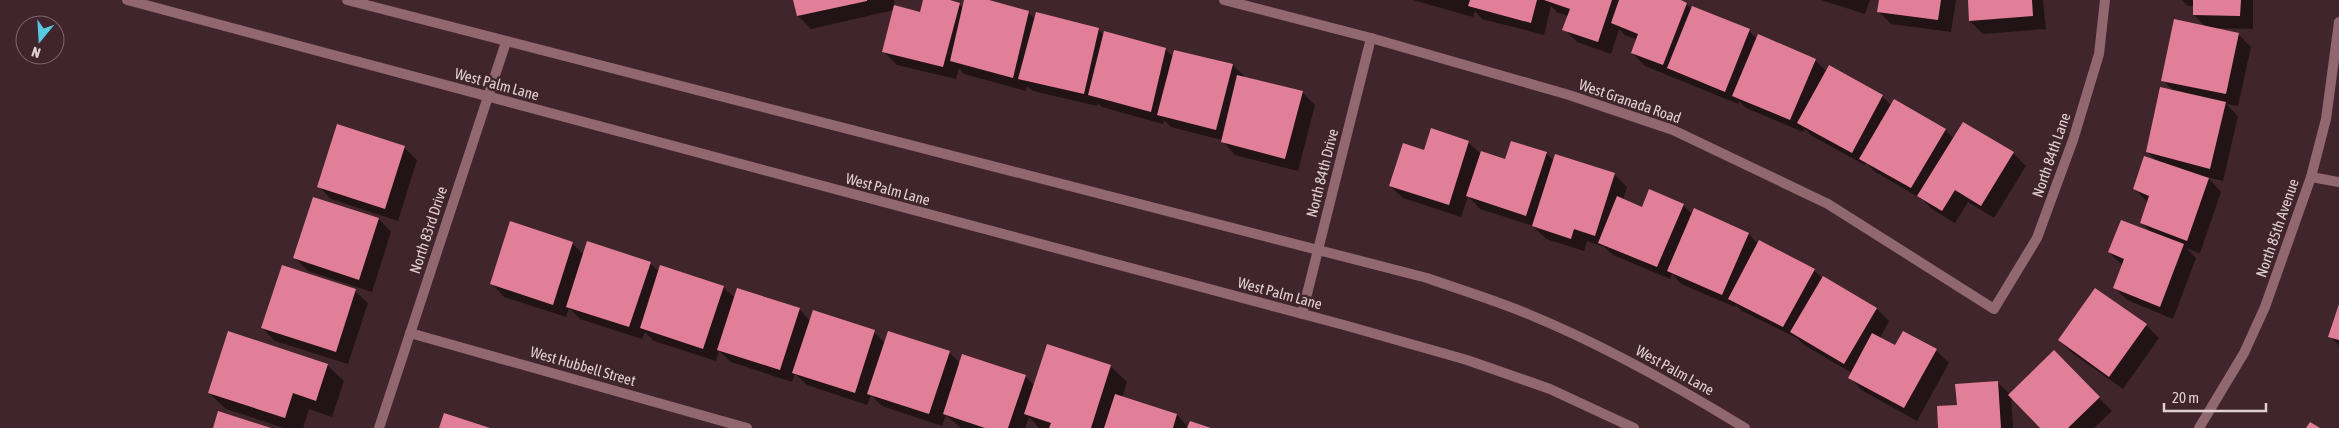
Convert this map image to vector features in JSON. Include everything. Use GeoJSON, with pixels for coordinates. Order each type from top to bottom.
{"type":"FeatureCollection","features":[{"type":"Feature","properties":{"kind":"street","name":"West Palm Lane"},"geometry":{"type":"LineString","coordinates":[[127,0],[1302,314],[1467,360],[1550,389],[1634,428]]}},
{"type":"Feature","properties":{"kind":"street","name":"West Palm Lane"},"geometry":{"type":"LineString","coordinates":[[347,0],[1427,278],[1528,314],[1602,347],[1672,383],[1745,428]]}},
{"type":"Feature","properties":{"kind":"street","name":"West Granada Road"},"geometry":{"type":"LineString","coordinates":[[1224,0],[1371,38],[1569,95],[1673,130],[1828,204],[1994,309]]}},
{"type":"Feature","properties":{"kind":"street","name":"North 84th Lane"},"geometry":{"type":"LineString","coordinates":[[1994,309],[2037,238],[2073,140],[2099,54],[2105,0]]}},
{"type":"Feature","properties":{"kind":"street","name":"North 85th Avenue"},"geometry":{"type":"LineString","coordinates":[[2199,428],[2244,353],[2265,306],[2311,177],[2326,118],[2339,22]]}},
{"type":"Feature","properties":{"kind":"street","name":"North 84th Drive"},"geometry":{"type":"LineString","coordinates":[[1302,314],[1371,38]]}},
{"type":"Feature","properties":{"kind":"street","name":"North 83rd Drive"},"geometry":{"type":"LineString","coordinates":[[380,428],[506,42]]}},
{"type":"Feature","properties":{"kind":"street"},"geometry":{"type":"LineString","coordinates":[[2311,177],[2339,182]]}},
{"type":"Feature","properties":{"kind":"street","name":"West Hubbell Street"},"geometry":{"type":"LineString","coordinates":[[410,334],[747,428]]}},
{"type":"Feature","properties":{"kind":"building"},"geometry":{"type":"Polygon","coordinates":[[[793,0],[867,0],[867,1],[797,16],[793,0]]]}},
{"type":"Feature","properties":{"kind":"building"},"geometry":{"type":"Polygon","coordinates":[[[923,0],[950,0],[960,3],[943,67],[882,52],[894,5],[920,12],[923,0]]]}},
{"type":"Feature","properties":{"kind":"building"},"geometry":{"type":"Polygon","coordinates":[[[964,0],[989,0],[1029,11],[1013,78],[950,61],[964,0]]]}},
{"type":"Feature","properties":{"kind":"building"},"geometry":{"type":"Polygon","coordinates":[[[1470,0],[1537,0],[1531,23],[1468,6],[1470,0]]]}},
{"type":"Feature","properties":{"kind":"building"},"geometry":{"type":"Polygon","coordinates":[[[1544,0],[1612,0],[1598,42],[1562,30],[1570,9],[1544,0]]]}},
{"type":"Feature","properties":{"kind":"building"},"geometry":{"type":"Polygon","coordinates":[[[1619,0],[1681,0],[1687,3],[1663,65],[1631,53],[1638,34],[1611,23],[1619,0]]]}},
{"type":"Feature","properties":{"kind":"building"},"geometry":{"type":"Polygon","coordinates":[[[1879,0],[1941,0],[1938,20],[1877,12],[1879,0]]]}},
{"type":"Feature","properties":{"kind":"building"},"geometry":{"type":"Polygon","coordinates":[[[1968,0],[2032,0],[2033,16],[1969,21],[1968,0]]]}},
{"type":"Feature","properties":{"kind":"building"},"geometry":{"type":"Polygon","coordinates":[[[2193,0],[2241,0],[2240,16],[2193,15],[2193,0]]]}},
{"type":"Feature","properties":{"kind":"building"},"geometry":{"type":"Polygon","coordinates":[[[1692,6],[1750,29],[1725,92],[1667,68],[1692,6]]]}},
{"type":"Feature","properties":{"kind":"building"},"geometry":{"type":"Polygon","coordinates":[[[1036,12],[1099,28],[1084,94],[1018,79],[1036,12]]]}},
{"type":"Feature","properties":{"kind":"building"},"geometry":{"type":"Polygon","coordinates":[[[2174,19],[2239,33],[2226,94],[2161,81],[2174,19]]]}},
{"type":"Feature","properties":{"kind":"building"},"geometry":{"type":"Polygon","coordinates":[[[1104,31],[1166,48],[1151,112],[1088,95],[1104,31]]]}},
{"type":"Feature","properties":{"kind":"building"},"geometry":{"type":"Polygon","coordinates":[[[1758,34],[1816,59],[1790,120],[1732,96],[1758,34]]]}},
{"type":"Feature","properties":{"kind":"building"},"geometry":{"type":"Polygon","coordinates":[[[1174,50],[1233,64],[1216,130],[1157,115],[1174,50]]]}},
{"type":"Feature","properties":{"kind":"building"},"geometry":{"type":"Polygon","coordinates":[[[1829,65],[1883,95],[1852,153],[1797,123],[1829,65]]]}},
{"type":"Feature","properties":{"kind":"building"},"geometry":{"type":"Polygon","coordinates":[[[1237,75],[1303,91],[1285,159],[1221,142],[1237,75]]]}},
{"type":"Feature","properties":{"kind":"building"},"geometry":{"type":"Polygon","coordinates":[[[2160,87],[2226,102],[2210,169],[2146,152],[2160,87]]]}},
{"type":"Feature","properties":{"kind":"building"},"geometry":{"type":"Polygon","coordinates":[[[1894,99],[1946,129],[1911,188],[1859,159],[1894,99]]]}},
{"type":"Feature","properties":{"kind":"building"},"geometry":{"type":"Polygon","coordinates":[[[1963,122],[2014,152],[1981,206],[1955,190],[1942,211],[1917,196],[1963,122]]]}},
{"type":"Feature","properties":{"kind":"building"},"geometry":{"type":"Polygon","coordinates":[[[337,124],[405,146],[385,209],[317,187],[337,124]]]}},
{"type":"Feature","properties":{"kind":"building"},"geometry":{"type":"Polygon","coordinates":[[[1431,128],[1469,141],[1449,205],[1389,186],[1403,143],[1424,150],[1431,128]]]}},
{"type":"Feature","properties":{"kind":"building"},"geometry":{"type":"Polygon","coordinates":[[[1511,141],[1547,152],[1526,216],[1466,196],[1481,151],[1505,159],[1511,141]]]}},
{"type":"Feature","properties":{"kind":"building"},"geometry":{"type":"Polygon","coordinates":[[[1555,154],[1615,173],[1595,236],[1574,229],[1571,239],[1532,226],[1555,154]]]}},
{"type":"Feature","properties":{"kind":"building"},"geometry":{"type":"Polygon","coordinates":[[[2144,156],[2209,178],[2187,241],[2140,223],[2149,196],[2133,189],[2144,156]]]}},
{"type":"Feature","properties":{"kind":"building"},"geometry":{"type":"Polygon","coordinates":[[[1649,189],[1684,204],[1657,267],[1598,243],[1617,196],[1642,207],[1649,189]]]}},
{"type":"Feature","properties":{"kind":"building"},"geometry":{"type":"Polygon","coordinates":[[[313,197],[379,218],[359,280],[293,258],[313,197]]]}},
{"type":"Feature","properties":{"kind":"building"},"geometry":{"type":"Polygon","coordinates":[[[1694,208],[1749,233],[1722,295],[1667,271],[1694,208]]]}},
{"type":"Feature","properties":{"kind":"building"},"geometry":{"type":"Polygon","coordinates":[[[2121,220],[2184,244],[2160,307],[2113,288],[2124,259],[2108,252],[2121,220]]]}},
{"type":"Feature","properties":{"kind":"building"},"geometry":{"type":"Polygon","coordinates":[[[510,221],[573,242],[553,305],[490,284],[510,221]]]}},
{"type":"Feature","properties":{"kind":"building"},"geometry":{"type":"Polygon","coordinates":[[[1759,240],[1815,269],[1783,327],[1728,299],[1759,240]]]}},
{"type":"Feature","properties":{"kind":"building"},"geometry":{"type":"Polygon","coordinates":[[[587,241],[651,262],[629,327],[566,307],[587,241]]]}},
{"type":"Feature","properties":{"kind":"building"},"geometry":{"type":"Polygon","coordinates":[[[282,265],[356,289],[336,352],[261,328],[282,265]]]}},
{"type":"Feature","properties":{"kind":"building"},"geometry":{"type":"Polygon","coordinates":[[[660,265],[724,286],[703,349],[640,328],[660,265]]]}},
{"type":"Feature","properties":{"kind":"building"},"geometry":{"type":"Polygon","coordinates":[[[1823,276],[1877,308],[1844,364],[1790,332],[1823,276]]]}},
{"type":"Feature","properties":{"kind":"building"},"geometry":{"type":"Polygon","coordinates":[[[737,288],[800,308],[780,370],[717,350],[737,288]]]}},
{"type":"Feature","properties":{"kind":"building"},"geometry":{"type":"Polygon","coordinates":[[[2095,288],[2147,324],[2109,377],[2058,340],[2095,288]]]}},
{"type":"Feature","properties":{"kind":"building"},"geometry":{"type":"Polygon","coordinates":[[[2339,304],[2339,340],[2328,337],[2339,304]]]}},
{"type":"Feature","properties":{"kind":"building"},"geometry":{"type":"Polygon","coordinates":[[[813,310],[875,330],[855,393],[792,373],[813,310]]]}},
{"type":"Feature","properties":{"kind":"building"},"geometry":{"type":"Polygon","coordinates":[[[228,331],[328,364],[316,401],[293,393],[285,418],[208,393],[228,331]]]}},
{"type":"Feature","properties":{"kind":"building"},"geometry":{"type":"Polygon","coordinates":[[[888,331],[950,351],[929,414],[867,394],[888,331]]]}},
{"type":"Feature","properties":{"kind":"building"},"geometry":{"type":"Polygon","coordinates":[[[1903,331],[1937,349],[1904,408],[1848,378],[1872,333],[1895,345],[1903,331]]]}},
{"type":"Feature","properties":{"kind":"building"},"geometry":{"type":"Polygon","coordinates":[[[1047,344],[1111,365],[1091,428],[1049,428],[1051,423],[1024,414],[1047,344]]]}},
{"type":"Feature","properties":{"kind":"building"},"geometry":{"type":"Polygon","coordinates":[[[2054,350],[2100,397],[2068,428],[2040,428],[2008,395],[2054,350]]]}},
{"type":"Feature","properties":{"kind":"building"},"geometry":{"type":"Polygon","coordinates":[[[962,354],[1026,375],[1008,428],[985,428],[943,414],[962,354]]]}},
{"type":"Feature","properties":{"kind":"building"},"geometry":{"type":"Polygon","coordinates":[[[1998,381],[2001,428],[1938,428],[1937,406],[1957,405],[1955,384],[1998,381]]]}},
{"type":"Feature","properties":{"kind":"building"},"geometry":{"type":"Polygon","coordinates":[[[1115,394],[1177,414],[1173,428],[1104,428],[1115,394]]]}},
{"type":"Feature","properties":{"kind":"building"},"geometry":{"type":"Polygon","coordinates":[[[218,411],[271,428],[213,428],[218,411]]]}},
{"type":"Feature","properties":{"kind":"building"},"geometry":{"type":"Polygon","coordinates":[[[444,413],[490,428],[439,428],[444,413]]]}},
{"type":"Feature","properties":{"kind":"building"},"geometry":{"type":"Polygon","coordinates":[[[1190,421],[1211,428],[1187,428],[1190,421]]]}},
{"type":"Feature","properties":{"kind":"building"},"geometry":{"type":"Polygon","coordinates":[[[2310,422],[2320,428],[2306,428],[2310,422]]]}}]}
